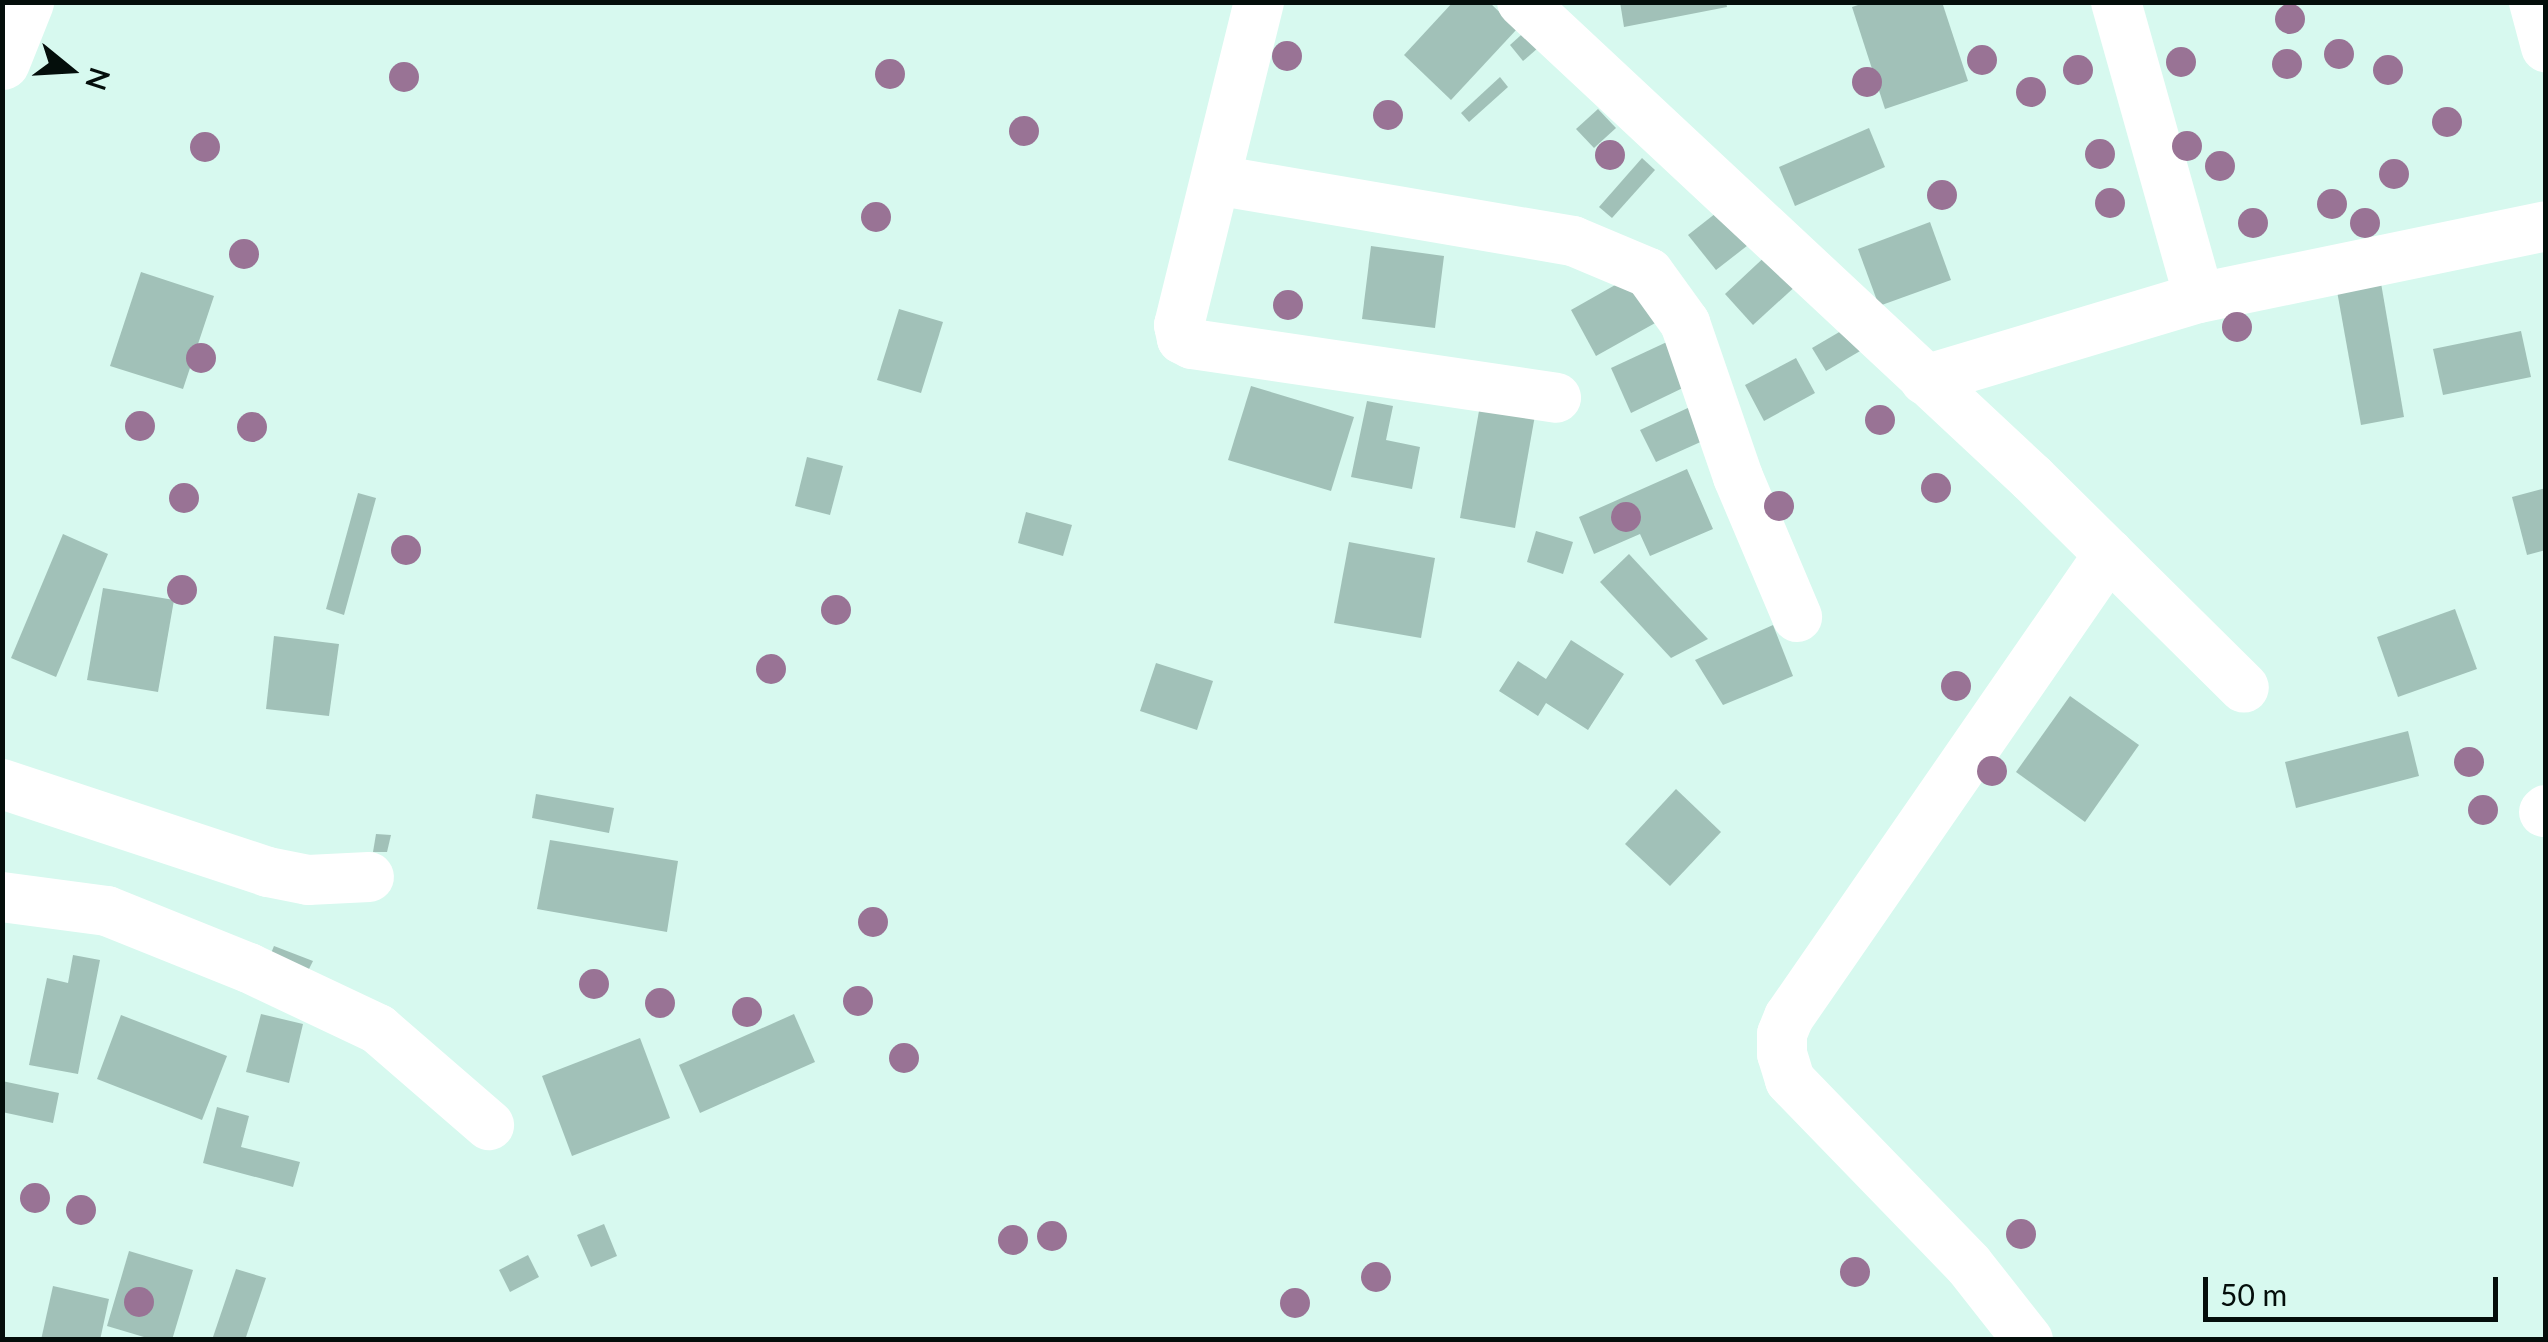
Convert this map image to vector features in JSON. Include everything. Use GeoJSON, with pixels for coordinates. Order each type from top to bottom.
{"type":"FeatureCollection","features":[{"type":"Feature","properties":{"kind":"highway"},"geometry":{"type":"LineString","coordinates":[[2,62],[26,2]]}},
{"type":"Feature","properties":{"kind":"street"},"geometry":{"type":"LineString","coordinates":[[1260,2],[1179,325],[1182,338],[1192,344],[1556,398]]}},
{"type":"Feature","properties":{"kind":"street"},"geometry":{"type":"LineString","coordinates":[[1522,2],[2110,554],[2244,688]]}},
{"type":"Feature","properties":{"kind":"street"},"geometry":{"type":"LineString","coordinates":[[2116,2],[2199,298]]}},
{"type":"Feature","properties":{"kind":"street"},"geometry":{"type":"LineString","coordinates":[[2534,2],[2546,48]]}},
{"type":"Feature","properties":{"kind":"street"},"geometry":{"type":"LineString","coordinates":[[1216,180],[1573,240],[1650,273],[1685,323],[1738,478],[1796,617]]}},
{"type":"Feature","properties":{"kind":"street"},"geometry":{"type":"LineString","coordinates":[[1925,380],[2199,298],[2546,226]]}},
{"type":"Feature","properties":{"kind":"street"},"geometry":{"type":"LineString","coordinates":[[2028,1340],[1969,1265],[1790,1080],[1782,1054],[1782,1034],[1811,984],[2110,554]]}},
{"type":"Feature","properties":{"kind":"street"},"geometry":{"type":"LineString","coordinates":[[2,784],[268,872],[308,880],[368,877]]}},
{"type":"Feature","properties":{"kind":"street"},"geometry":{"type":"LineString","coordinates":[[2,897],[107,911],[250,968],[378,1029],[489,1125]]}},
{"type":"Feature","properties":{"kind":"building"},"geometry":{"type":"Polygon","coordinates":[[[1453,2],[1489,2],[1517,29],[1451,100],[1404,55],[1453,2]]]}},
{"type":"Feature","properties":{"kind":"building"},"geometry":{"type":"Polygon","coordinates":[[[1620,2],[1726,2],[1727,7],[1624,27],[1620,2]]]}},
{"type":"Feature","properties":{"kind":"building"},"geometry":{"type":"Polygon","coordinates":[[[1867,2],[1942,2],[1968,81],[1885,109],[1852,7],[1867,2]]]}},
{"type":"Feature","properties":{"kind":"building"},"geometry":{"type":"Polygon","coordinates":[[[1540,18],[1554,34],[1523,61],[1510,45],[1540,18]]]}},
{"type":"Feature","properties":{"kind":"building"},"geometry":{"type":"Polygon","coordinates":[[[1500,77],[1508,87],[1469,122],[1461,113],[1500,77]]]}},
{"type":"Feature","properties":{"kind":"building"},"geometry":{"type":"Polygon","coordinates":[[[1598,109],[1616,128],[1594,148],[1576,129],[1598,109]]]}},
{"type":"Feature","properties":{"kind":"building"},"geometry":{"type":"Polygon","coordinates":[[[1869,128],[1885,167],[1795,206],[1779,167],[1869,128]]]}},
{"type":"Feature","properties":{"kind":"building"},"geometry":{"type":"Polygon","coordinates":[[[1642,158],[1655,170],[1612,218],[1599,207],[1642,158]]]}},
{"type":"Feature","properties":{"kind":"building"},"geometry":{"type":"Polygon","coordinates":[[[1725,206],[1752,242],[1716,270],[1688,235],[1725,206]]]}},
{"type":"Feature","properties":{"kind":"building"},"geometry":{"type":"Polygon","coordinates":[[[1930,222],[1951,280],[1879,306],[1858,249],[1930,222]]]}},
{"type":"Feature","properties":{"kind":"building"},"geometry":{"type":"Polygon","coordinates":[[[1371,246],[1444,256],[1435,328],[1362,319],[1371,246]]]}},
{"type":"Feature","properties":{"kind":"building"},"geometry":{"type":"Polygon","coordinates":[[[1771,251],[1799,283],[1753,325],[1725,294],[1771,251]]]}},
{"type":"Feature","properties":{"kind":"building"},"geometry":{"type":"Polygon","coordinates":[[[141,272],[214,296],[183,389],[110,366],[141,272]]]}},
{"type":"Feature","properties":{"kind":"building"},"geometry":{"type":"Polygon","coordinates":[[[1631,276],[1657,322],[1596,356],[1571,310],[1631,276]]]}},
{"type":"Feature","properties":{"kind":"building"},"geometry":{"type":"Polygon","coordinates":[[[2381,283],[2404,417],[2361,425],[2337,291],[2381,283]]]}},
{"type":"Feature","properties":{"kind":"building"},"geometry":{"type":"Polygon","coordinates":[[[899,309],[943,322],[921,393],[877,380],[899,309]]]}},
{"type":"Feature","properties":{"kind":"building"},"geometry":{"type":"Polygon","coordinates":[[[1853,324],[1867,347],[1826,371],[1812,348],[1853,324]]]}},
{"type":"Feature","properties":{"kind":"building"},"geometry":{"type":"Polygon","coordinates":[[[2521,331],[2531,377],[2443,395],[2433,349],[2521,331]]]}},
{"type":"Feature","properties":{"kind":"building"},"geometry":{"type":"Polygon","coordinates":[[[1669,341],[1689,385],[1631,413],[1611,368],[1669,341]]]}},
{"type":"Feature","properties":{"kind":"building"},"geometry":{"type":"Polygon","coordinates":[[[1796,358],[1815,393],[1764,421],[1745,385],[1796,358]]]}},
{"type":"Feature","properties":{"kind":"building"},"geometry":{"type":"Polygon","coordinates":[[[1251,386],[1354,417],[1331,491],[1228,460],[1251,386]]]}},
{"type":"Feature","properties":{"kind":"building"},"geometry":{"type":"Polygon","coordinates":[[[1482,394],[1537,404],[1515,528],[1460,518],[1482,394]]]}},
{"type":"Feature","properties":{"kind":"building"},"geometry":{"type":"Polygon","coordinates":[[[1367,401],[1393,406],[1386,440],[1420,447],[1412,489],[1351,477],[1367,401]]]}},
{"type":"Feature","properties":{"kind":"building"},"geometry":{"type":"Polygon","coordinates":[[[1690,407],[1705,440],[1656,462],[1640,430],[1690,407]]]}},
{"type":"Feature","properties":{"kind":"building"},"geometry":{"type":"Polygon","coordinates":[[[807,457],[843,466],[830,515],[795,506],[807,457]]]}},
{"type":"Feature","properties":{"kind":"building"},"geometry":{"type":"Polygon","coordinates":[[[1687,469],[1713,529],[1650,556],[1640,534],[1594,554],[1579,517],[1687,469]]]}},
{"type":"Feature","properties":{"kind":"building"},"geometry":{"type":"Polygon","coordinates":[[[2546,488],[2546,550],[2527,555],[2512,497],[2546,488]]]}},
{"type":"Feature","properties":{"kind":"building"},"geometry":{"type":"Polygon","coordinates":[[[358,493],[376,498],[344,615],[326,609],[358,493]]]}},
{"type":"Feature","properties":{"kind":"building"},"geometry":{"type":"Polygon","coordinates":[[[1026,512],[1072,525],[1063,556],[1018,543],[1026,512]]]}},
{"type":"Feature","properties":{"kind":"building"},"geometry":{"type":"Polygon","coordinates":[[[1536,531],[1573,542],[1563,574],[1527,562],[1536,531]]]}},
{"type":"Feature","properties":{"kind":"building"},"geometry":{"type":"Polygon","coordinates":[[[63,534],[108,554],[56,677],[11,658],[63,534]]]}},
{"type":"Feature","properties":{"kind":"building"},"geometry":{"type":"Polygon","coordinates":[[[1349,542],[1435,558],[1421,638],[1334,623],[1349,542]]]}},
{"type":"Feature","properties":{"kind":"building"},"geometry":{"type":"Polygon","coordinates":[[[1629,554],[1708,639],[1671,658],[1600,582],[1629,554]]]}},
{"type":"Feature","properties":{"kind":"building"},"geometry":{"type":"Polygon","coordinates":[[[103,588],[174,600],[158,692],[87,680],[103,588]]]}},
{"type":"Feature","properties":{"kind":"building"},"geometry":{"type":"Polygon","coordinates":[[[2455,609],[2477,669],[2398,697],[2377,637],[2455,609]]]}},
{"type":"Feature","properties":{"kind":"building"},"geometry":{"type":"Polygon","coordinates":[[[1773,625],[1793,676],[1723,705],[1695,660],[1773,625]]]}},
{"type":"Feature","properties":{"kind":"building"},"geometry":{"type":"Polygon","coordinates":[[[274,636],[339,644],[329,716],[266,709],[274,636]]]}},
{"type":"Feature","properties":{"kind":"building"},"geometry":{"type":"Polygon","coordinates":[[[1571,640],[1624,674],[1588,730],[1546,703],[1538,716],[1499,691],[1518,661],[1546,679],[1571,640]]]}},
{"type":"Feature","properties":{"kind":"building"},"geometry":{"type":"Polygon","coordinates":[[[1156,663],[1213,681],[1197,730],[1140,711],[1156,663]]]}},
{"type":"Feature","properties":{"kind":"building"},"geometry":{"type":"Polygon","coordinates":[[[2070,696],[2139,745],[2085,822],[2016,772],[2070,696]]]}},
{"type":"Feature","properties":{"kind":"building"},"geometry":{"type":"Polygon","coordinates":[[[2408,731],[2419,776],[2296,808],[2285,762],[2408,731]]]}},
{"type":"Feature","properties":{"kind":"building"},"geometry":{"type":"Polygon","coordinates":[[[1676,789],[1721,832],[1670,886],[1625,844],[1676,789]]]}},
{"type":"Feature","properties":{"kind":"building"},"geometry":{"type":"Polygon","coordinates":[[[536,794],[614,808],[609,833],[532,818],[536,794]]]}},
{"type":"Feature","properties":{"kind":"building"},"geometry":{"type":"Polygon","coordinates":[[[376,834],[391,835],[387,852],[373,852],[376,834]]]}},
{"type":"Feature","properties":{"kind":"building"},"geometry":{"type":"Polygon","coordinates":[[[550,840],[678,861],[667,932],[537,909],[550,840]]]}},
{"type":"Feature","properties":{"kind":"building"},"geometry":{"type":"Polygon","coordinates":[[[274,946],[313,961],[307,973],[265,968],[274,946]]]}},
{"type":"Feature","properties":{"kind":"building"},"geometry":{"type":"Polygon","coordinates":[[[73,955],[100,960],[78,1074],[29,1065],[47,978],[68,983],[73,955]]]}},
{"type":"Feature","properties":{"kind":"building"},"geometry":{"type":"Polygon","coordinates":[[[261,1014],[303,1024],[289,1083],[246,1072],[261,1014]]]}},
{"type":"Feature","properties":{"kind":"building"},"geometry":{"type":"Polygon","coordinates":[[[794,1014],[815,1062],[700,1113],[679,1065],[794,1014]]]}},
{"type":"Feature","properties":{"kind":"building"},"geometry":{"type":"Polygon","coordinates":[[[121,1015],[227,1056],[202,1120],[97,1079],[121,1015]]]}},
{"type":"Feature","properties":{"kind":"building"},"geometry":{"type":"Polygon","coordinates":[[[640,1038],[670,1118],[572,1156],[542,1076],[640,1038]]]}},
{"type":"Feature","properties":{"kind":"building"},"geometry":{"type":"Polygon","coordinates":[[[2,1081],[59,1093],[53,1123],[2,1112],[2,1081]]]}},
{"type":"Feature","properties":{"kind":"building"},"geometry":{"type":"Polygon","coordinates":[[[217,1107],[249,1116],[241,1147],[300,1162],[293,1187],[203,1163],[217,1107]]]}},
{"type":"Feature","properties":{"kind":"building"},"geometry":{"type":"Polygon","coordinates":[[[604,1224],[617,1256],[591,1267],[577,1235],[604,1224]]]}},
{"type":"Feature","properties":{"kind":"building"},"geometry":{"type":"Polygon","coordinates":[[[129,1251],[193,1270],[172,1340],[154,1340],[107,1326],[129,1251]]]}},
{"type":"Feature","properties":{"kind":"building"},"geometry":{"type":"Polygon","coordinates":[[[528,1255],[539,1277],[510,1292],[499,1270],[528,1255]]]}},
{"type":"Feature","properties":{"kind":"building"},"geometry":{"type":"Polygon","coordinates":[[[236,1269],[266,1278],[245,1340],[212,1340],[236,1269]]]}},
{"type":"Feature","properties":{"kind":"building"},"geometry":{"type":"Polygon","coordinates":[[[53,1286],[109,1299],[100,1340],[41,1340],[53,1286]]]}}]}
